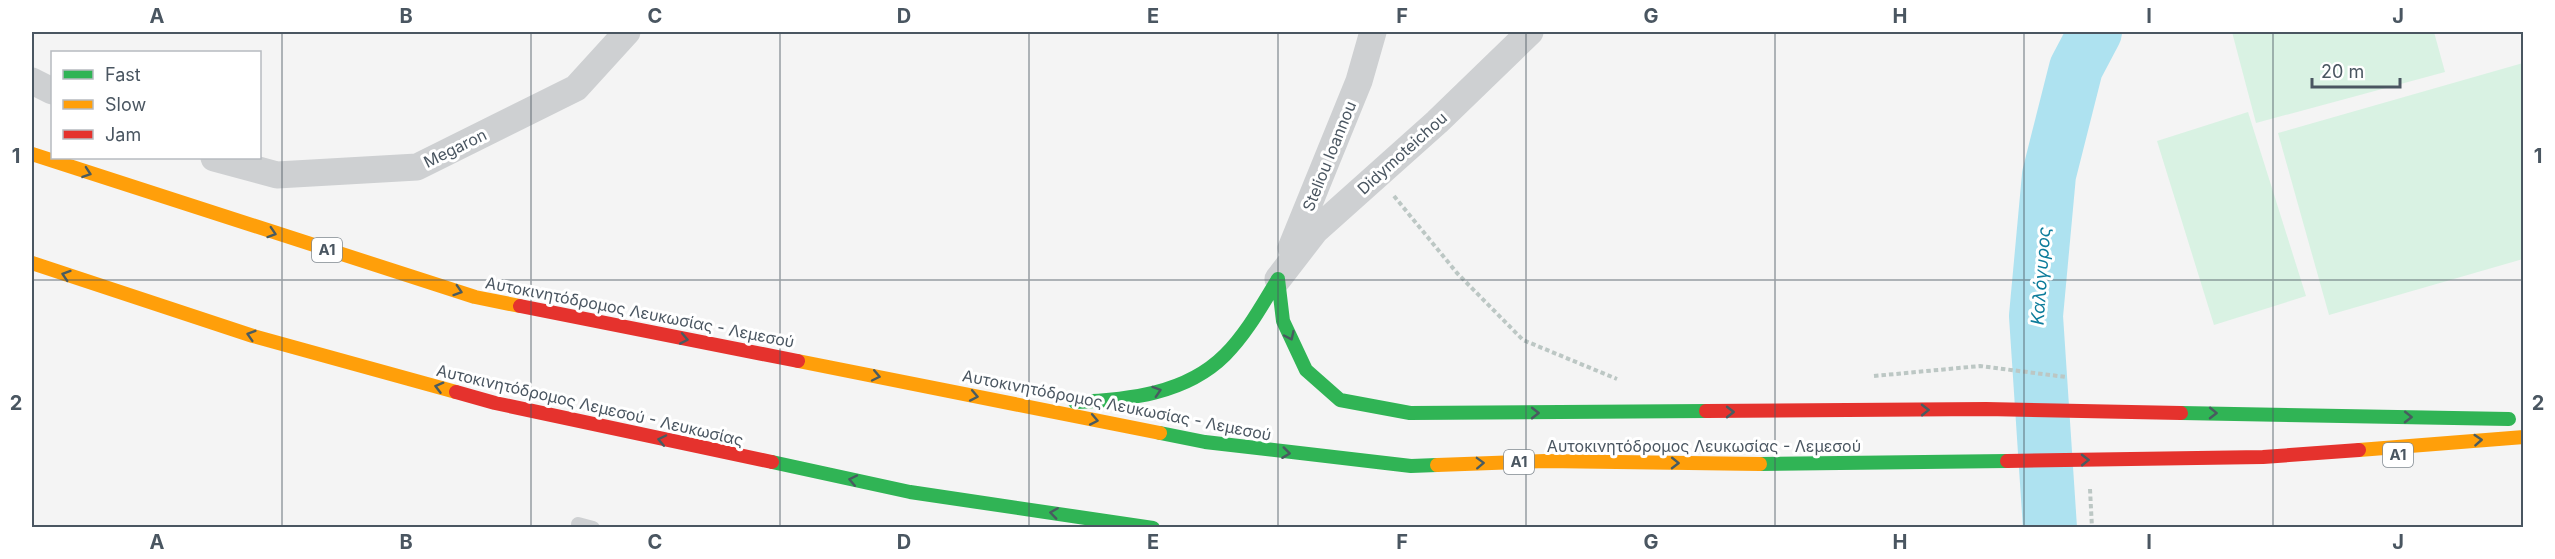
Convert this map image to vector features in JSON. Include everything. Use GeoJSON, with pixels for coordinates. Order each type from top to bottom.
{"type":"FeatureCollection","features":[{"type":"Feature","properties":{"kind":"highway","name":"Αυτοκινητόδρομος Λευκωσίας - Λεμεσού"},"geometry":{"type":"LineString","coordinates":[[32,154],[475,297],[1205,442],[1411,466],[1545,461],[1780,464],[2488,454]]}},
{"type":"Feature","properties":{"kind":"highway","name":"Αυτοκινητόδρομος Λεμεσού - Λευκωσίας"},"geometry":{"type":"LineString","coordinates":[[32,263],[253,336],[495,403],[910,492],[1153,528]]}},
{"type":"Feature","properties":{"kind":"highway"},"geometry":{"type":"LineString","coordinates":[[1016,404],[1118,401],[1194,378],[1223,357],[1247,328],[1278,279]]}},
{"type":"Feature","properties":{"kind":"highway"},"geometry":{"type":"LineString","coordinates":[[1278,279],[1283,321],[1306,370],[1340,400],[1410,413],[1986,409],[2523,419]]}},
{"type":"Feature","properties":{"kind":"highway"},"geometry":{"type":"LineString","coordinates":[[2268,456],[2523,437]]}},
{"type":"Feature","properties":{"kind":"street","name":"Megaron"},"geometry":{"type":"LineString","coordinates":[[218,159],[277,174],[417,167],[576,88],[627,32]]}},
{"type":"Feature","properties":{"kind":"street","name":"Steliou Ioannou"},"geometry":{"type":"LineString","coordinates":[[1278,279],[1359,81],[1374,32]]}},
{"type":"Feature","properties":{"kind":"street","name":"Didymoteichou"},"geometry":{"type":"LineString","coordinates":[[1278,279],[1315,231],[1437,122],[1530,32]]}},
{"type":"Feature","properties":{"kind":"street"},"geometry":{"type":"LineString","coordinates":[[32,81],[51,90]]}},
{"type":"Feature","properties":{"kind":"lane"},"geometry":{"type":"LineString","coordinates":[[578,525],[593,528]]}},
{"type":"Feature","properties":{"kind":"path"},"geometry":{"type":"LineString","coordinates":[[1377,175],[1457,273],[1523,340],[1620,380]]}},
{"type":"Feature","properties":{"kind":"path"},"geometry":{"type":"LineString","coordinates":[[1863,377],[1980,366],[2073,377]]}},
{"type":"Feature","properties":{"kind":"path"},"geometry":{"type":"LineString","coordinates":[[2090,482],[2092,528]]}},
{"type":"Feature","properties":{"kind":"green space"},"geometry":{"type":"Polygon","coordinates":[[[2232,32],[2434,32],[2445,72],[2256,123],[2232,32]]]}},
{"type":"Feature","properties":{"kind":"green space"},"geometry":{"type":"Polygon","coordinates":[[[2523,63],[2523,259],[2329,315],[2278,133],[2523,63]]]}},
{"type":"Feature","properties":{"kind":"green space"},"geometry":{"type":"Polygon","coordinates":[[[2248,112],[2306,296],[2214,325],[2157,141],[2248,112]]]}},
{"type":"Feature","properties":{"kind":"waterway","name":"Καλόγυρος"},"geometry":{"type":"LineString","coordinates":[[2050,528],[2036,316],[2049,175],[2076,68],[2095,32]]}},
{"type":"Feature","properties":{"kind":"traffic: fast"},"geometry":{"type":"LineString","coordinates":[[1278,279],[1283,321],[1306,370],[1340,400],[1410,413],[1706,411]]}},
{"type":"Feature","properties":{"kind":"traffic: fast"},"geometry":{"type":"LineString","coordinates":[[1075,402],[1135,397],[1193,379],[1225,355],[1240,338],[1278,279]]}},
{"type":"Feature","properties":{"kind":"traffic: fast"},"geometry":{"type":"LineString","coordinates":[[2181,413],[2509,419]]}},
{"type":"Feature","properties":{"kind":"traffic: fast"},"geometry":{"type":"LineString","coordinates":[[1160,433],[1205,442],[1411,466],[1437,465]]}},
{"type":"Feature","properties":{"kind":"traffic: fast"},"geometry":{"type":"LineString","coordinates":[[1760,464],[2007,461]]}},
{"type":"Feature","properties":{"kind":"traffic: fast"},"geometry":{"type":"LineString","coordinates":[[772,462],[910,492],[1153,528]]}},
{"type":"Feature","properties":{"kind":"traffic: slow"},"geometry":{"type":"LineString","coordinates":[[32,154],[475,297],[520,306]]}},
{"type":"Feature","properties":{"kind":"traffic: slow"},"geometry":{"type":"LineString","coordinates":[[32,263],[253,336],[456,392]]}},
{"type":"Feature","properties":{"kind":"traffic: slow"},"geometry":{"type":"LineString","coordinates":[[798,361],[1160,433]]}},
{"type":"Feature","properties":{"kind":"traffic: slow"},"geometry":{"type":"LineString","coordinates":[[2359,450],[2524,437]]}},
{"type":"Feature","properties":{"kind":"traffic: slow"},"geometry":{"type":"LineString","coordinates":[[1437,465],[1545,461],[1760,464]]}},
{"type":"Feature","properties":{"kind":"traffic: jam"},"geometry":{"type":"LineString","coordinates":[[520,306],[798,361]]}},
{"type":"Feature","properties":{"kind":"traffic: jam"},"geometry":{"type":"LineString","coordinates":[[456,392],[495,403],[772,462]]}},
{"type":"Feature","properties":{"kind":"traffic: jam"},"geometry":{"type":"LineString","coordinates":[[1706,411],[1986,409],[2181,413]]}},
{"type":"Feature","properties":{"kind":"traffic: jam"},"geometry":{"type":"LineString","coordinates":[[2007,461],[2263,457],[2359,450]]}}]}
